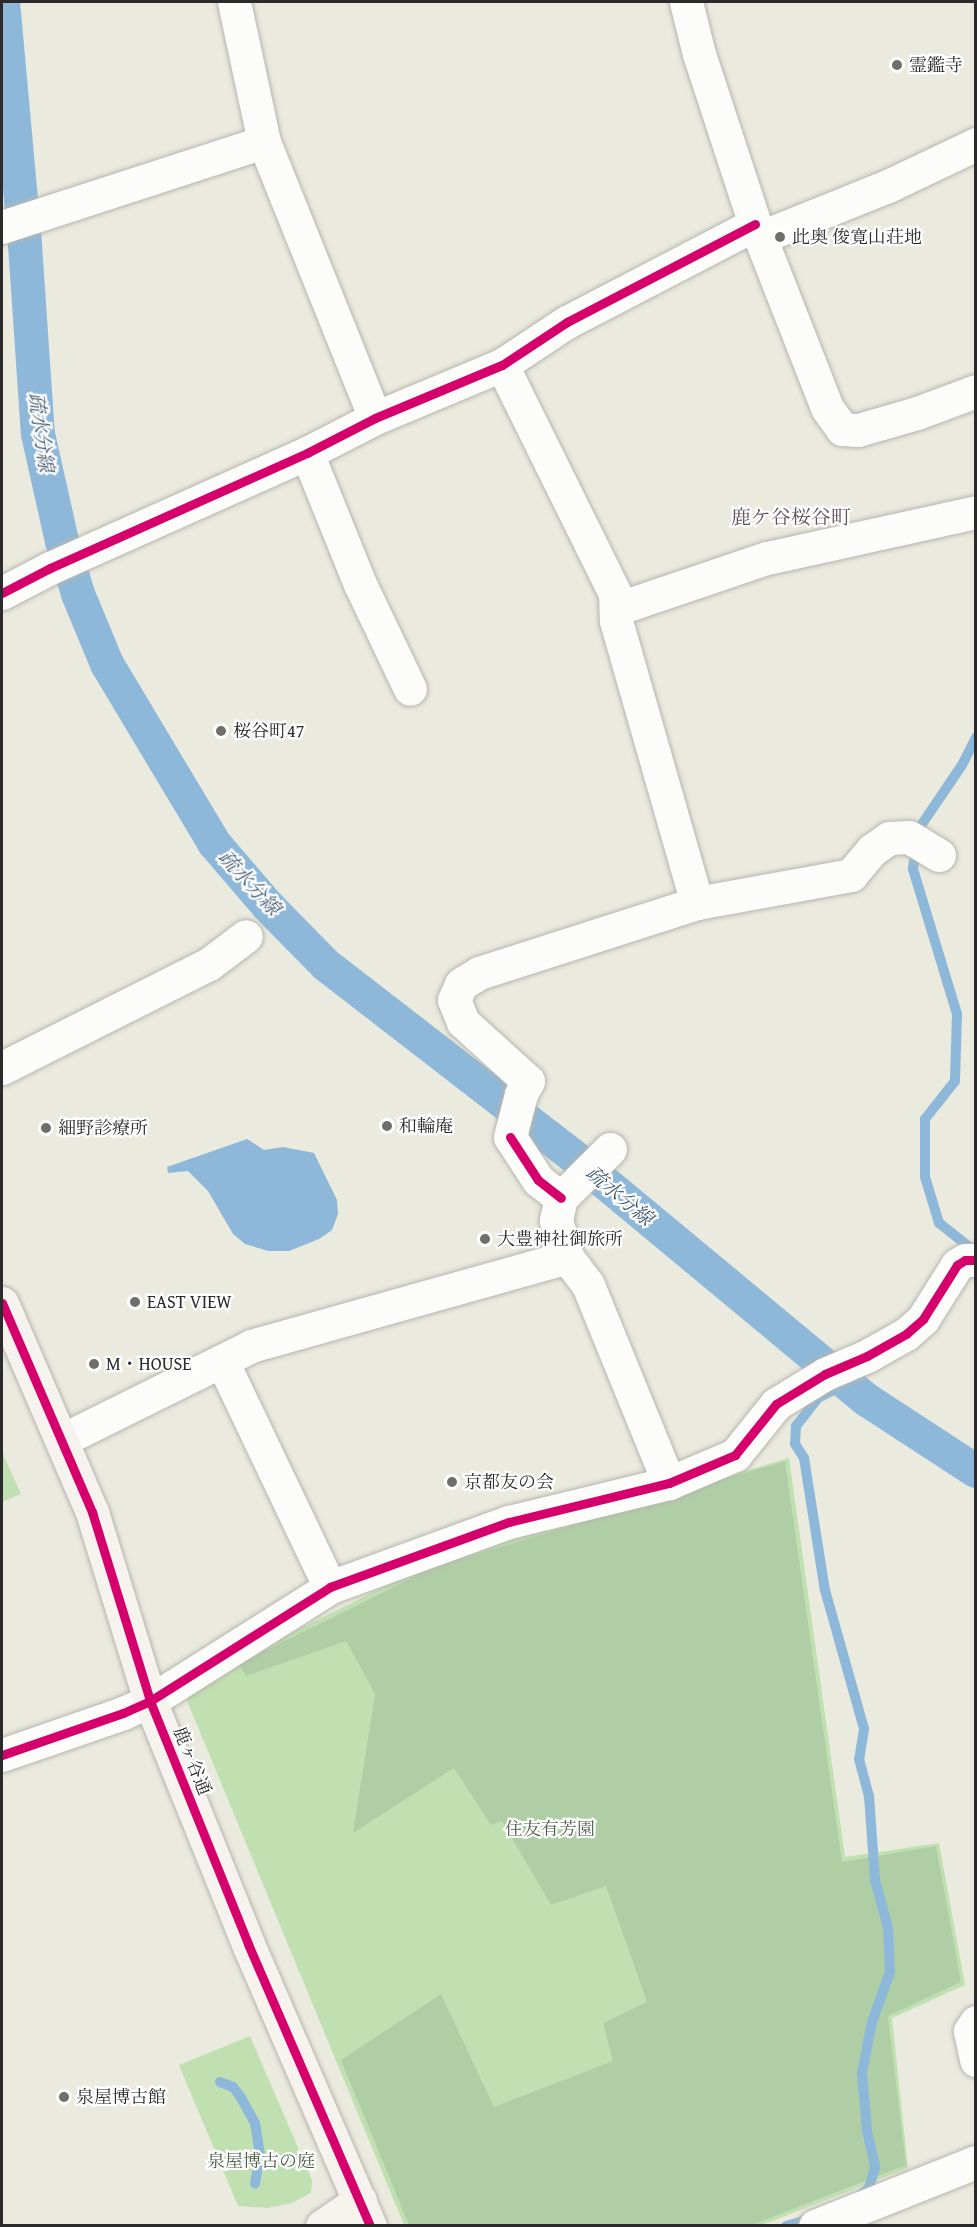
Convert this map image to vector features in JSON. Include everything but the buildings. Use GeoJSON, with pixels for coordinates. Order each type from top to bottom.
{"type":"FeatureCollection","features":[{"type":"Feature","properties":{"kind":"street"},"geometry":{"type":"LineString","coordinates":[[234,2],[264,142],[375,418]]}},
{"type":"Feature","properties":{"kind":"street"},"geometry":{"type":"LineString","coordinates":[[686,2],[699,54],[758,231],[827,408],[842,429],[858,430],[907,416],[975,391]]}},
{"type":"Feature","properties":{"kind":"street"},"geometry":{"type":"LineString","coordinates":[[15,223],[264,142]]}},
{"type":"Feature","properties":{"kind":"street"},"geometry":{"type":"LineString","coordinates":[[2,593],[69,560],[307,453],[375,418],[502,365],[567,322],[758,231],[888,186],[975,144]]}},
{"type":"Feature","properties":{"kind":"street"},"geometry":{"type":"LineString","coordinates":[[502,365],[615,594],[619,632],[697,903]]}},
{"type":"Feature","properties":{"kind":"street"},"geometry":{"type":"LineString","coordinates":[[307,453],[360,584],[410,689]]}},
{"type":"Feature","properties":{"kind":"street"},"geometry":{"type":"LineString","coordinates":[[616,609],[767,558],[975,512]]}},
{"type":"Feature","properties":{"kind":"street"},"geometry":{"type":"LineString","coordinates":[[561,1198],[538,1180],[510,1137],[517,1108],[528,1081],[463,1022],[454,1000],[461,984],[479,973],[697,903],[851,875],[872,850],[889,838],[925,846]]}},
{"type":"Feature","properties":{"kind":"street"},"geometry":{"type":"LineString","coordinates":[[2,1068],[210,964],[246,936]]}},
{"type":"Feature","properties":{"kind":"street"},"geometry":{"type":"LineString","coordinates":[[597,1161],[561,1198],[556,1220],[567,1257],[588,1286],[669,1483]]}},
{"type":"Feature","properties":{"kind":"street"},"geometry":{"type":"LineString","coordinates":[[62,1440],[251,1346],[567,1257]]}},
{"type":"Feature","properties":{"kind":"street"},"geometry":{"type":"LineString","coordinates":[[2,1755],[123,1713],[150,1701],[330,1587],[509,1522],[669,1483],[735,1455],[776,1404],[839,1368],[906,1334],[923,1319],[957,1265],[965,1260],[975,1260]]}},
{"type":"Feature","properties":{"kind":"street","name":"鹿ヶ谷通"},"geometry":{"type":"LineString","coordinates":[[2,1303],[92,1512],[150,1701],[253,1955],[365,2213]]}},
{"type":"Feature","properties":{"kind":"street"},"geometry":{"type":"LineString","coordinates":[[222,1361],[330,1587]]}},
{"type":"Feature","properties":{"kind":"street"},"geometry":{"type":"LineString","coordinates":[[975,2022],[970,2031],[975,2060]]}},
{"type":"Feature","properties":{"kind":"street"},"geometry":{"type":"LineString","coordinates":[[815,2226],[975,2162]]}},
{"type":"Feature","properties":{"kind":"street"},"geometry":{"type":"LineString","coordinates":[[322,2226],[365,2213]]}},
{"type":"Feature","properties":{"kind":"green space"},"geometry":{"type":"Polygon","coordinates":[[[2,1452],[21,1494],[2,1502],[2,1452]]]}},
{"type":"Feature","properties":{"kind":"green space","name":"住友有芳園"},"geometry":{"type":"Polygon","coordinates":[[[789,1458],[845,1857],[939,1843],[965,1985],[892,2018],[908,2168],[762,2225],[404,2225],[183,1691],[237,1660],[430,1564],[789,1458]]]}},
{"type":"Feature","properties":{"kind":"green space","name":"住友有芳園"},"geometry":{"type":"Polygon","coordinates":[[[785,1461],[842,1862],[936,1846],[961,1982],[888,2016],[906,2165],[752,2225],[409,2225],[341,2060],[441,1994],[494,2107],[613,2061],[603,2023],[647,2002],[606,1886],[551,1905],[502,1821],[491,1825],[454,1768],[353,1833],[375,1694],[346,1641],[246,1676],[239,1664],[432,1568],[785,1461]]]}},
{"type":"Feature","properties":{"kind":"green space","name":"泉屋博古の庭"},"geometry":{"type":"Polygon","coordinates":[[[250,2036],[312,2180],[311,2193],[292,2203],[267,2208],[238,2206],[179,2065],[250,2036]]]}},
{"type":"Feature","properties":{"kind":"water"},"geometry":{"type":"Polygon","coordinates":[[[247,1139],[264,1150],[283,1147],[314,1153],[337,1200],[338,1214],[332,1230],[319,1239],[289,1251],[268,1251],[245,1244],[233,1234],[208,1191],[188,1171],[168,1173],[167,1167],[247,1139]]]}},
{"type":"Feature","properties":{"kind":"waterway","name":"疏水分線"},"geometry":{"type":"LineString","coordinates":[[3,2],[25,245],[38,434],[62,541],[78,594],[107,664],[214,843],[268,906],[326,965],[574,1157],[867,1400],[976,1471]]}},
{"type":"Feature","properties":{"kind":"waterway"},"geometry":{"type":"LineString","coordinates":[[972,1249],[939,1223],[925,1177],[925,1119],[955,1081],[957,1014],[913,869],[918,830],[962,765],[976,737]]}},
{"type":"Feature","properties":{"kind":"waterway"},"geometry":{"type":"LineString","coordinates":[[851,1381],[818,1398],[796,1426],[795,1444],[804,1458],[825,1590],[864,1729],[859,1759],[869,1796],[875,1880],[888,1928],[890,1972],[872,2022],[862,2073],[867,2131],[875,2167],[869,2188],[860,2195]]}},
{"type":"Feature","properties":{"kind":"waterway"},"geometry":{"type":"LineString","coordinates":[[220,2082],[233,2087],[255,2123],[260,2155],[255,2184]]}},
{"type":"Feature","properties":{"kind":"waterway"},"geometry":{"type":"LineString","coordinates":[[786,2226],[811,2219]]}},
{"type":"Feature","properties":{"kind":"cycle path"},"geometry":{"type":"LineString","coordinates":[[2,593],[50,568],[307,453],[375,418],[502,365],[567,322],[755,224]]}},
{"type":"Feature","properties":{"kind":"cycle path"},"geometry":{"type":"LineString","coordinates":[[510,1137],[538,1180],[561,1198]]}},
{"type":"Feature","properties":{"kind":"cycle path"},"geometry":{"type":"LineString","coordinates":[[2,1755],[123,1713],[150,1701],[330,1587],[509,1522],[669,1483],[735,1455],[776,1404],[825,1374],[867,1356],[906,1334],[923,1319],[957,1265],[965,1260],[976,1260]]}},
{"type":"Feature","properties":{"kind":"cycle path"},"geometry":{"type":"LineString","coordinates":[[2,1303],[92,1512],[150,1701],[248,1944],[370,2226]]}},
{"type":"Feature","properties":{"kind":"place","name":"霊鑑寺"},"geometry":{"type":"Point","coordinates":[897,65]}},
{"type":"Feature","properties":{"kind":"place","name":"此奥 俊寛山荘地"},"geometry":{"type":"Point","coordinates":[780,237]}},
{"type":"Feature","properties":{"kind":"place","name":"桜谷町47"},"geometry":{"type":"Point","coordinates":[221,731]}},
{"type":"Feature","properties":{"kind":"place","name":"和輪庵"},"geometry":{"type":"Point","coordinates":[387,1126]}},
{"type":"Feature","properties":{"kind":"place","name":"細野診療所"},"geometry":{"type":"Point","coordinates":[46,1128]}},
{"type":"Feature","properties":{"kind":"place","name":"大豊神社御旅所"},"geometry":{"type":"Point","coordinates":[485,1239]}},
{"type":"Feature","properties":{"kind":"place","name":"EAST VIEW"},"geometry":{"type":"Point","coordinates":[135,1302]}},
{"type":"Feature","properties":{"kind":"place","name":"M・HOUSE"},"geometry":{"type":"Point","coordinates":[94,1364]}},
{"type":"Feature","properties":{"kind":"place","name":"京都友の会"},"geometry":{"type":"Point","coordinates":[452,1482]}},
{"type":"Feature","properties":{"kind":"place","name":"泉屋博古館"},"geometry":{"type":"Point","coordinates":[64,2097]}},
{"type":"Feature","properties":{"kind":"district","name":"鹿ケ谷桜谷町"},"geometry":{"type":"Point","coordinates":[791,516]}}]}
